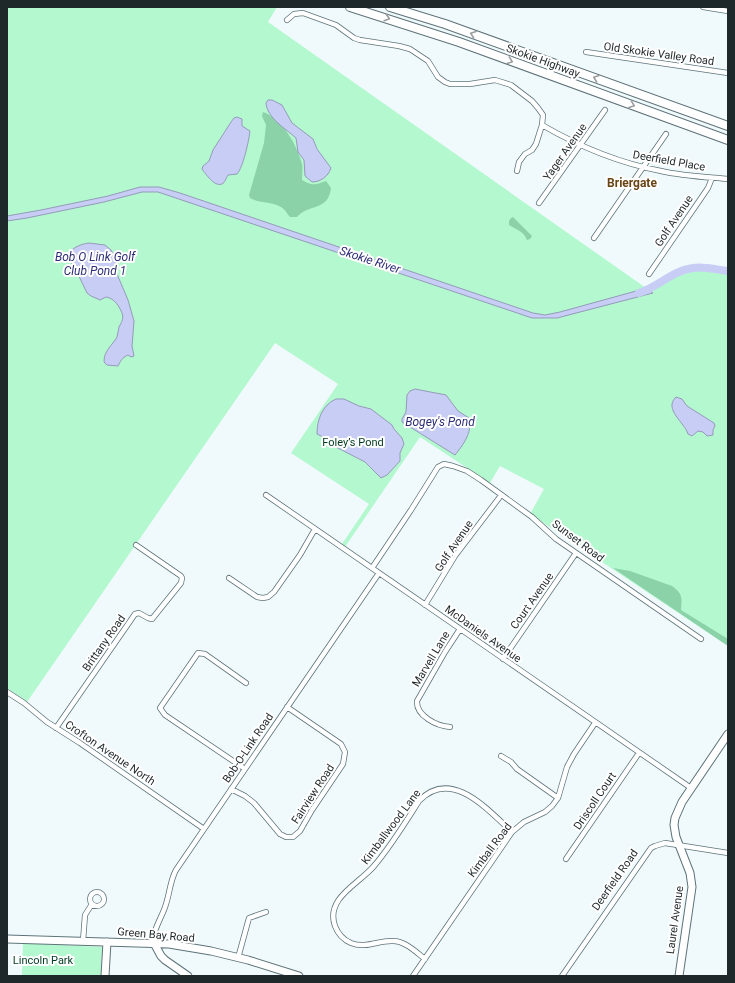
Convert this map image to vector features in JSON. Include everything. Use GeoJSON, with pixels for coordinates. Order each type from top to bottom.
{"type":"FeatureCollection","features":[{"type":"Feature","properties":{"kind":"highway","name":"Skokie Highway"},"geometry":{"type":"LineString","coordinates":[[350,7],[459,42],[728,140]]}},
{"type":"Feature","properties":{"kind":"highway","name":"Skokie Highway"},"geometry":{"type":"LineString","coordinates":[[390,7],[445,24],[728,126]]}},
{"type":"Feature","properties":{"kind":"highway"},"geometry":{"type":"LineString","coordinates":[[685,110],[728,122]]}},
{"type":"Feature","properties":{"kind":"street"},"geometry":{"type":"LineString","coordinates":[[703,7],[728,11]]}},
{"type":"Feature","properties":{"kind":"street"},"geometry":{"type":"LineString","coordinates":[[287,20],[294,14],[303,13],[336,25],[354,38],[410,49],[428,61],[438,77],[450,84],[470,84],[495,80],[504,82],[525,94],[538,108],[542,115],[542,125],[536,144],[532,150],[525,154],[519,162],[517,171]]}},
{"type":"Feature","properties":{"kind":"street","name":"Old Skokie Valley Road"},"geometry":{"type":"LineString","coordinates":[[586,52],[728,73]]}},
{"type":"Feature","properties":{"kind":"street","name":"Yager Avenue"},"geometry":{"type":"LineString","coordinates":[[539,204],[605,110]]}},
{"type":"Feature","properties":{"kind":"street","name":"Deerfield Place"},"geometry":{"type":"LineString","coordinates":[[542,125],[580,145],[618,160],[678,174],[728,179]]}},
{"type":"Feature","properties":{"kind":"street"},"geometry":{"type":"LineString","coordinates":[[594,238],[666,134]]}},
{"type":"Feature","properties":{"kind":"street","name":"Golf Avenue"},"geometry":{"type":"LineString","coordinates":[[649,274],[708,188],[712,178]]}},
{"type":"Feature","properties":{"kind":"street","name":"Sunset Road"},"geometry":{"type":"LineString","coordinates":[[372,568],[438,467],[442,464],[461,468],[481,480],[532,517],[556,539],[701,639]]}},
{"type":"Feature","properties":{"kind":"street","name":"McDaniels Avenue"},"geometry":{"type":"LineString","coordinates":[[266,495],[691,788]]}},
{"type":"Feature","properties":{"kind":"street","name":"Golf Avenue"},"geometry":{"type":"LineString","coordinates":[[425,605],[459,551],[499,498]]}},
{"type":"Feature","properties":{"kind":"street"},"geometry":{"type":"LineString","coordinates":[[229,578],[257,597],[268,597],[274,592],[283,579],[315,529]]}},
{"type":"Feature","properties":{"kind":"street","name":"Brittany Road"},"geometry":{"type":"LineString","coordinates":[[56,728],[135,614],[139,613],[152,619],[181,583],[181,576],[136,545]]}},
{"type":"Feature","properties":{"kind":"street","name":"Court Avenue"},"geometry":{"type":"LineString","coordinates":[[503,659],[576,553]]}},
{"type":"Feature","properties":{"kind":"street","name":"Bob-O-Link Road"},"geometry":{"type":"LineString","coordinates":[[154,943],[155,932],[166,906],[174,874],[379,573]]}},
{"type":"Feature","properties":{"kind":"street","name":"Marvell Lane"},"geometry":{"type":"LineString","coordinates":[[450,727],[440,726],[421,713],[417,708],[417,701],[460,629]]}},
{"type":"Feature","properties":{"kind":"street"},"geometry":{"type":"LineString","coordinates":[[245,769],[165,714],[160,708],[198,653],[205,654],[246,683]]}},
{"type":"Feature","properties":{"kind":"street","name":"Crofton Avenue North"},"geometry":{"type":"LineString","coordinates":[[7,692],[56,728],[204,829]]}},
{"type":"Feature","properties":{"kind":"street","name":"Fairview Road"},"geometry":{"type":"LineString","coordinates":[[232,789],[254,803],[280,834],[290,837],[300,832],[312,810],[343,764],[345,752],[341,744],[287,707]]}},
{"type":"Feature","properties":{"kind":"street","name":"Kimball Road"},"geometry":{"type":"LineString","coordinates":[[413,976],[512,832],[524,822],[545,812],[558,798],[567,767],[595,723]]}},
{"type":"Feature","properties":{"kind":"street"},"geometry":{"type":"LineString","coordinates":[[679,846],[675,832],[675,818],[682,802],[728,734]]}},
{"type":"Feature","properties":{"kind":"street","name":"Driscoll Court"},"geometry":{"type":"LineString","coordinates":[[566,859],[639,753]]}},
{"type":"Feature","properties":{"kind":"street"},"geometry":{"type":"LineString","coordinates":[[501,756],[558,798]]}},
{"type":"Feature","properties":{"kind":"street","name":"Kimballwood Lane"},"geometry":{"type":"LineString","coordinates":[[425,959],[399,942],[390,941],[364,946],[345,940],[339,935],[334,922],[337,902],[345,892],[374,866],[419,801],[433,790],[448,788],[462,792],[482,806],[512,832]]}},
{"type":"Feature","properties":{"kind":"street","name":"Deerfield Road"},"geometry":{"type":"LineString","coordinates":[[562,976],[647,852],[655,846],[661,844],[728,853]]}},
{"type":"Feature","properties":{"kind":"street","name":"Laurel Avenue"},"geometry":{"type":"LineString","coordinates":[[679,846],[690,873],[692,887],[679,976]]}},
{"type":"Feature","properties":{"kind":"street"},"geometry":{"type":"LineString","coordinates":[[82,941],[85,915],[92,904]]}},
{"type":"Feature","properties":{"kind":"street"},"geometry":{"type":"LineString","coordinates":[[238,958],[249,918],[266,912]]}},
{"type":"Feature","properties":{"kind":"street","name":"Green Bay Road"},"geometry":{"type":"LineString","coordinates":[[7,939],[154,943],[183,946],[238,958],[299,976]]}},
{"type":"Feature","properties":{"kind":"street"},"geometry":{"type":"LineString","coordinates":[[105,976],[107,942]]}},
{"type":"Feature","properties":{"kind":"street"},"geometry":{"type":"LineString","coordinates":[[154,943],[165,960],[188,976]]}},
{"type":"Feature","properties":{"kind":"green space"},"geometry":{"type":"Polygon","coordinates":[[[7,7],[277,7],[268,22],[646,288],[696,270],[728,274],[728,646],[530,514],[544,489],[500,466],[490,483],[420,437],[345,547],[342,544],[369,504],[291,453],[338,384],[275,343],[27,702],[7,688],[7,7]]]}},
{"type":"Feature","properties":{"kind":"green space"},"geometry":{"type":"Polygon","coordinates":[[[263,112],[276,120],[288,133],[300,157],[302,164],[302,180],[314,184],[326,181],[331,188],[326,201],[307,210],[297,217],[290,217],[281,207],[254,200],[250,198],[249,195],[264,143],[266,125],[262,116],[263,112]]]}},
{"type":"Feature","properties":{"kind":"green space"},"geometry":{"type":"Polygon","coordinates":[[[513,217],[532,236],[530,239],[527,240],[522,232],[509,225],[509,221],[513,217]]]}},
{"type":"Feature","properties":{"kind":"green space"},"geometry":{"type":"Polygon","coordinates":[[[613,568],[630,571],[672,586],[681,596],[681,610],[728,639],[728,646],[613,568]]]}},
{"type":"Feature","properties":{"kind":"green space","name":"Lincoln Park"},"geometry":{"type":"Polygon","coordinates":[[[23,943],[102,947],[101,976],[22,976],[23,943]]]}},
{"type":"Feature","properties":{"kind":"water"},"geometry":{"type":"Polygon","coordinates":[[[268,100],[272,100],[282,105],[292,123],[313,139],[317,149],[331,168],[328,174],[323,178],[312,182],[305,176],[304,160],[298,152],[296,138],[270,114],[266,103],[268,100]]]}},
{"type":"Feature","properties":{"kind":"water"},"geometry":{"type":"Polygon","coordinates":[[[237,117],[242,119],[242,126],[250,131],[243,160],[237,174],[228,175],[225,182],[216,184],[210,180],[202,169],[203,166],[209,161],[213,150],[231,122],[237,117]]]}},
{"type":"Feature","properties":{"kind":"water"},"geometry":{"type":"Polygon","coordinates":[[[140,187],[159,187],[180,193],[533,313],[545,315],[560,312],[647,288],[653,293],[557,318],[532,318],[158,192],[142,192],[104,202],[7,221],[7,216],[108,196],[140,187]]]}},
{"type":"Feature","properties":{"kind":"water","name":"Bob O Link Golf Club Pond 1"},"geometry":{"type":"Polygon","coordinates":[[[89,243],[105,245],[114,255],[117,274],[128,300],[134,321],[132,346],[134,356],[126,356],[122,359],[118,366],[107,365],[104,362],[104,358],[105,354],[117,337],[119,327],[123,319],[121,310],[117,303],[110,298],[106,297],[100,300],[87,293],[74,266],[67,259],[72,250],[89,243]]]}},
{"type":"Feature","properties":{"kind":"water","name":"Bogey's Pond"},"geometry":{"type":"Polygon","coordinates":[[[415,389],[446,395],[458,411],[469,418],[470,428],[464,443],[455,455],[402,422],[406,412],[407,395],[410,391],[415,389]]]}},
{"type":"Feature","properties":{"kind":"water"},"geometry":{"type":"Polygon","coordinates":[[[676,397],[682,399],[687,406],[714,423],[715,426],[713,435],[707,436],[703,432],[698,431],[692,436],[688,434],[673,411],[672,406],[676,397]]]}},
{"type":"Feature","properties":{"kind":"water","name":"Foley’s Pond"},"geometry":{"type":"Polygon","coordinates":[[[336,399],[344,399],[359,406],[371,409],[392,425],[402,438],[404,444],[400,453],[400,461],[387,475],[381,478],[365,462],[332,445],[331,441],[317,434],[321,414],[327,405],[336,399]]]}},
{"type":"Feature","properties":{"kind":"waterway","name":"Skokie River"},"geometry":{"type":"LineString","coordinates":[[639,293],[686,269],[702,267],[728,271]]}},
{"type":"Feature","properties":{"kind":"district","name":"Briergate"},"geometry":{"type":"Point","coordinates":[632,183]}}]}
